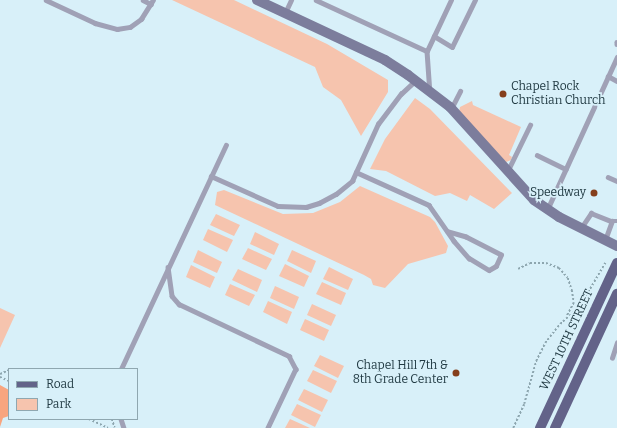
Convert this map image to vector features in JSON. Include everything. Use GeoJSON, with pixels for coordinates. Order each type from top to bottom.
{"type":"FeatureCollection","features":[{"type":"Feature","properties":{"kind":"main road"},"geometry":{"type":"LineString","coordinates":[[257,0],[385,60],[415,80],[451,109],[507,172],[547,210],[617,246]]}},
{"type":"Feature","properties":{"kind":"main road","name":"WEST 10TH STREET"},"geometry":{"type":"LineString","coordinates":[[540,428],[617,263]]}},
{"type":"Feature","properties":{"kind":"main road"},"geometry":{"type":"LineString","coordinates":[[555,428],[617,294]]}},
{"type":"Feature","properties":{"kind":"lane"},"geometry":{"type":"LineString","coordinates":[[46,0],[94,23],[117,29],[137,23],[152,2],[143,0]]}},
{"type":"Feature","properties":{"kind":"lane"},"geometry":{"type":"LineString","coordinates":[[285,13],[290,0]]}},
{"type":"Feature","properties":{"kind":"lane"},"geometry":{"type":"LineString","coordinates":[[316,0],[427,50]]}},
{"type":"Feature","properties":{"kind":"lane"},"geometry":{"type":"LineString","coordinates":[[430,92],[427,50],[451,0]]}},
{"type":"Feature","properties":{"kind":"lane"},"geometry":{"type":"LineString","coordinates":[[434,36],[452,47],[475,0]]}},
{"type":"Feature","properties":{"kind":"lane"},"geometry":{"type":"LineString","coordinates":[[547,210],[617,57]]}},
{"type":"Feature","properties":{"kind":"lane"},"geometry":{"type":"LineString","coordinates":[[608,76],[617,81]]}},
{"type":"Feature","properties":{"kind":"lane"},"geometry":{"type":"LineString","coordinates":[[211,176],[278,206],[290,207],[313,205],[336,194],[352,181],[378,124],[401,94],[415,80]]}},
{"type":"Feature","properties":{"kind":"lane"},"geometry":{"type":"LineString","coordinates":[[451,109],[460,91]]}},
{"type":"Feature","properties":{"kind":"lane"},"geometry":{"type":"LineString","coordinates":[[507,172],[530,125]]}},
{"type":"Feature","properties":{"kind":"lane"},"geometry":{"type":"LineString","coordinates":[[122,368],[168,267],[226,145]]}},
{"type":"Feature","properties":{"kind":"lane"},"geometry":{"type":"LineString","coordinates":[[537,155],[566,169]]}},
{"type":"Feature","properties":{"kind":"lane"},"geometry":{"type":"LineString","coordinates":[[356,172],[429,205],[448,232],[469,258],[489,270],[496,266],[501,255],[466,237],[448,232]]}},
{"type":"Feature","properties":{"kind":"lane"},"geometry":{"type":"LineString","coordinates":[[608,177],[617,181]]}},
{"type":"Feature","properties":{"kind":"lane"},"geometry":{"type":"LineString","coordinates":[[580,228],[591,213],[615,221],[605,240]]}},
{"type":"Feature","properties":{"kind":"lane"},"geometry":{"type":"LineString","coordinates":[[168,267],[172,296],[179,304],[289,356],[296,369],[268,428]]}},
{"type":"Feature","properties":{"kind":"lane"},"geometry":{"type":"LineString","coordinates":[[612,358],[617,343]]}},
{"type":"Feature","properties":{"kind":"path"},"geometry":{"type":"LineString","coordinates":[[518,269],[530,264],[546,263],[559,268],[568,278],[574,303],[566,318]]}},
{"type":"Feature","properties":{"kind":"path"},"geometry":{"type":"LineString","coordinates":[[513,428],[524,404],[536,361],[545,343],[566,318],[580,306],[605,263]]}},
{"type":"Feature","properties":{"kind":"path"},"geometry":{"type":"LineString","coordinates":[[91,420],[108,428]]}},
{"type":"Feature","properties":{"kind":"green space"},"geometry":{"type":"Polygon","coordinates":[[[172,0],[234,0],[327,44],[388,80],[388,92],[361,136],[341,100],[323,87],[315,67],[172,0]]]}},
{"type":"Feature","properties":{"kind":"green space"},"geometry":{"type":"Polygon","coordinates":[[[415,98],[430,109],[512,193],[494,209],[470,195],[467,201],[450,193],[435,196],[386,171],[370,169],[385,139],[415,98]]]}},
{"type":"Feature","properties":{"kind":"green space"},"geometry":{"type":"Polygon","coordinates":[[[472,101],[473,105],[521,127],[509,155],[512,157],[511,160],[506,162],[459,112],[460,107],[472,101]]]}},
{"type":"Feature","properties":{"kind":"green space"},"geometry":{"type":"Polygon","coordinates":[[[360,186],[430,217],[435,222],[448,246],[446,253],[408,264],[385,288],[373,285],[371,279],[364,275],[215,205],[217,192],[224,190],[283,214],[313,213],[340,202],[360,186]]]}},
{"type":"Feature","properties":{"kind":"green space"},"geometry":{"type":"Polygon","coordinates":[[[216,214],[240,225],[234,236],[210,225],[216,214]]]}},
{"type":"Feature","properties":{"kind":"green space"},"geometry":{"type":"Polygon","coordinates":[[[208,229],[233,240],[227,252],[203,240],[208,229]]]}},
{"type":"Feature","properties":{"kind":"green space"},"geometry":{"type":"Polygon","coordinates":[[[255,232],[279,244],[274,255],[250,244],[255,232]]]}},
{"type":"Feature","properties":{"kind":"green space"},"geometry":{"type":"Polygon","coordinates":[[[248,248],[272,259],[266,270],[242,259],[248,248]]]}},
{"type":"Feature","properties":{"kind":"green space"},"geometry":{"type":"Polygon","coordinates":[[[198,250],[222,262],[217,273],[193,262],[198,250]]]}},
{"type":"Feature","properties":{"kind":"green space"},"geometry":{"type":"Polygon","coordinates":[[[292,250],[316,261],[311,273],[287,261],[292,250]]]}},
{"type":"Feature","properties":{"kind":"green space"},"geometry":{"type":"Polygon","coordinates":[[[285,264],[309,276],[304,287],[279,276],[285,264]]]}},
{"type":"Feature","properties":{"kind":"green space"},"geometry":{"type":"Polygon","coordinates":[[[191,265],[215,277],[210,288],[186,277],[191,265]]]}},
{"type":"Feature","properties":{"kind":"green space"},"geometry":{"type":"Polygon","coordinates":[[[329,267],[353,279],[348,290],[323,279],[329,267]]]}},
{"type":"Feature","properties":{"kind":"green space"},"geometry":{"type":"Polygon","coordinates":[[[238,269],[262,280],[257,292],[232,280],[238,269]]]}},
{"type":"Feature","properties":{"kind":"green space"},"geometry":{"type":"Polygon","coordinates":[[[322,282],[346,293],[341,305],[316,294],[322,282]]]}},
{"type":"Feature","properties":{"kind":"green space"},"geometry":{"type":"Polygon","coordinates":[[[230,284],[255,295],[249,306],[225,295],[230,284]]]}},
{"type":"Feature","properties":{"kind":"green space"},"geometry":{"type":"Polygon","coordinates":[[[275,286],[299,297],[294,309],[270,298],[275,286]]]}},
{"type":"Feature","properties":{"kind":"green space"},"geometry":{"type":"Polygon","coordinates":[[[268,301],[292,312],[287,324],[263,312],[268,301]]]}},
{"type":"Feature","properties":{"kind":"green space"},"geometry":{"type":"Polygon","coordinates":[[[312,304],[336,315],[331,326],[307,315],[312,304]]]}},
{"type":"Feature","properties":{"kind":"green space"},"geometry":{"type":"Polygon","coordinates":[[[0,308],[15,315],[0,348],[0,308]]]}},
{"type":"Feature","properties":{"kind":"green space"},"geometry":{"type":"Polygon","coordinates":[[[305,319],[329,330],[324,341],[300,330],[305,319]]]}},
{"type":"Feature","properties":{"kind":"green space"},"geometry":{"type":"Polygon","coordinates":[[[320,355],[344,366],[338,378],[314,366],[320,355]]]}},
{"type":"Feature","properties":{"kind":"green space"},"geometry":{"type":"Polygon","coordinates":[[[313,370],[337,381],[331,393],[307,381],[313,370]]]}},
{"type":"Feature","properties":{"kind":"green space"},"geometry":{"type":"Polygon","coordinates":[[[304,389],[328,400],[322,412],[298,400],[304,389]]]}},
{"type":"Feature","properties":{"kind":"green space"},"geometry":{"type":"Polygon","coordinates":[[[297,404],[321,415],[315,427],[291,415],[297,404]]]}},
{"type":"Feature","properties":{"kind":"green space"},"geometry":{"type":"Polygon","coordinates":[[[290,419],[310,428],[285,428],[290,419]]]}},
{"type":"Feature","properties":{"kind":"shaded area"},"geometry":{"type":"Polygon","coordinates":[[[0,385],[8,389],[8,416],[3,418],[0,427],[0,385]]]}},
{"type":"Feature","properties":{"kind":"place","name":"Chapel Rock Christian Church"},"geometry":{"type":"Point","coordinates":[503,94]}},
{"type":"Feature","properties":{"kind":"place","name":"Speedway"},"geometry":{"type":"Point","coordinates":[594,193]}},
{"type":"Feature","properties":{"kind":"place","name":"Chapel Hill 7th & 8th Grade Center"},"geometry":{"type":"Point","coordinates":[456,373]}}]}
